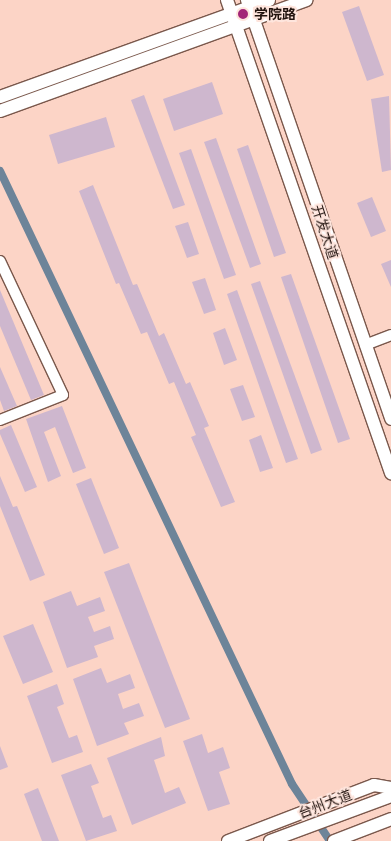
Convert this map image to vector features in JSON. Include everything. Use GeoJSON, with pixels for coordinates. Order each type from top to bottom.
{"type":"FeatureCollection","features":[{"type":"Feature","properties":{"kind":"main road","name":"开发大道"},"geometry":{"type":"LineString","coordinates":[[227,0],[391,474]]}},
{"type":"Feature","properties":{"kind":"main road"},"geometry":{"type":"LineString","coordinates":[[0,97],[232,14],[249,4],[269,0]]}},
{"type":"Feature","properties":{"kind":"main road"},"geometry":{"type":"LineString","coordinates":[[1,111],[255,21],[307,0]]}},
{"type":"Feature","properties":{"kind":"main road","name":"开发大道"},"geometry":{"type":"LineString","coordinates":[[249,4],[391,419]]}},
{"type":"Feature","properties":{"kind":"main road"},"geometry":{"type":"LineString","coordinates":[[228,841],[374,785],[391,788]]}},
{"type":"Feature","properties":{"kind":"main road","name":"台州大道"},"geometry":{"type":"LineString","coordinates":[[270,841],[391,796]]}},
{"type":"Feature","properties":{"kind":"main road"},"geometry":{"type":"LineString","coordinates":[[334,841],[391,820]]}},
{"type":"Feature","properties":{"kind":"street"},"geometry":{"type":"LineString","coordinates":[[0,261],[63,395],[0,420]]}},
{"type":"Feature","properties":{"kind":"street"},"geometry":{"type":"LineString","coordinates":[[366,345],[391,336]]}},
{"type":"Feature","properties":{"kind":"building"},"geometry":{"type":"Polygon","coordinates":[[[359,6],[384,75],[367,81],[342,12],[359,6]]]}},
{"type":"Feature","properties":{"kind":"building"},"geometry":{"type":"Polygon","coordinates":[[[212,82],[223,114],[174,131],[163,99],[212,82]]]}},
{"type":"Feature","properties":{"kind":"building"},"geometry":{"type":"Polygon","coordinates":[[[144,95],[185,205],[173,209],[131,100],[144,95]]]}},
{"type":"Feature","properties":{"kind":"building"},"geometry":{"type":"Polygon","coordinates":[[[389,96],[391,170],[382,172],[371,99],[389,96]]]}},
{"type":"Feature","properties":{"kind":"building"},"geometry":{"type":"Polygon","coordinates":[[[106,117],[115,147],[58,164],[49,135],[106,117]]]}},
{"type":"Feature","properties":{"kind":"building"},"geometry":{"type":"Polygon","coordinates":[[[216,138],[261,264],[250,268],[204,142],[216,138]]]}},
{"type":"Feature","properties":{"kind":"building"},"geometry":{"type":"Polygon","coordinates":[[[248,145],[286,253],[274,257],[237,149],[248,145]]]}},
{"type":"Feature","properties":{"kind":"building"},"geometry":{"type":"Polygon","coordinates":[[[191,149],[236,275],[224,279],[179,153],[191,149]]]}},
{"type":"Feature","properties":{"kind":"building"},"geometry":{"type":"Polygon","coordinates":[[[93,185],[133,285],[137,284],[159,336],[164,333],[186,384],[190,382],[209,426],[204,428],[235,502],[221,507],[191,437],[196,435],[174,382],[169,384],[147,332],[141,334],[119,283],[116,284],[79,191],[93,185]]]}},
{"type":"Feature","properties":{"kind":"building"},"geometry":{"type":"Polygon","coordinates":[[[372,197],[386,231],[371,237],[357,203],[372,197]]]}},
{"type":"Feature","properties":{"kind":"building"},"geometry":{"type":"Polygon","coordinates":[[[188,222],[199,254],[187,258],[175,226],[188,222]]]}},
{"type":"Feature","properties":{"kind":"building"},"geometry":{"type":"Polygon","coordinates":[[[391,260],[391,287],[381,264],[391,260]]]}},
{"type":"Feature","properties":{"kind":"building"},"geometry":{"type":"Polygon","coordinates":[[[291,274],[350,439],[338,443],[281,277],[291,274]]]}},
{"type":"Feature","properties":{"kind":"building"},"geometry":{"type":"Polygon","coordinates":[[[205,278],[216,310],[204,314],[192,282],[205,278]]]}},
{"type":"Feature","properties":{"kind":"building"},"geometry":{"type":"Polygon","coordinates":[[[260,281],[322,450],[311,454],[251,284],[260,281]]]}},
{"type":"Feature","properties":{"kind":"building"},"geometry":{"type":"Polygon","coordinates":[[[0,290],[44,395],[31,400],[0,326],[0,290]]]}},
{"type":"Feature","properties":{"kind":"building"},"geometry":{"type":"Polygon","coordinates":[[[237,290],[298,459],[286,463],[227,294],[237,290]]]}},
{"type":"Feature","properties":{"kind":"building"},"geometry":{"type":"Polygon","coordinates":[[[225,328],[237,360],[224,365],[213,333],[225,328]]]}},
{"type":"Feature","properties":{"kind":"building"},"geometry":{"type":"Polygon","coordinates":[[[0,367],[17,406],[4,411],[0,400],[0,367]]]}},
{"type":"Feature","properties":{"kind":"building"},"geometry":{"type":"Polygon","coordinates":[[[243,385],[255,417],[242,421],[230,389],[243,385]]]}},
{"type":"Feature","properties":{"kind":"building"},"geometry":{"type":"Polygon","coordinates":[[[62,406],[86,468],[73,473],[55,427],[44,432],[61,476],[48,482],[26,419],[62,406]]]}},
{"type":"Feature","properties":{"kind":"building"},"geometry":{"type":"Polygon","coordinates":[[[11,425],[37,487],[25,492],[0,434],[0,430],[11,425]]]}},
{"type":"Feature","properties":{"kind":"building"},"geometry":{"type":"Polygon","coordinates":[[[261,435],[273,468],[260,472],[249,440],[261,435]]]}},
{"type":"Feature","properties":{"kind":"building"},"geometry":{"type":"Polygon","coordinates":[[[0,476],[13,507],[17,506],[45,575],[30,581],[0,506],[0,476]]]}},
{"type":"Feature","properties":{"kind":"building"},"geometry":{"type":"Polygon","coordinates":[[[91,478],[119,548],[104,554],[76,484],[91,478]]]}},
{"type":"Feature","properties":{"kind":"building"},"geometry":{"type":"Polygon","coordinates":[[[129,563],[190,719],[165,728],[104,572],[129,563]]]}},
{"type":"Feature","properties":{"kind":"building"},"geometry":{"type":"Polygon","coordinates":[[[71,591],[77,606],[100,597],[105,611],[88,617],[94,632],[110,626],[114,639],[94,646],[98,657],[67,668],[43,602],[71,591]]]}},
{"type":"Feature","properties":{"kind":"building"},"geometry":{"type":"Polygon","coordinates":[[[33,624],[53,672],[23,684],[3,636],[33,624]]]}},
{"type":"Feature","properties":{"kind":"building"},"geometry":{"type":"Polygon","coordinates":[[[101,668],[107,683],[130,674],[135,688],[118,694],[123,709],[139,703],[144,716],[124,723],[129,734],[97,746],[73,679],[101,668]]]}},
{"type":"Feature","properties":{"kind":"building"},"geometry":{"type":"Polygon","coordinates":[[[57,684],[64,704],[57,707],[69,738],[77,735],[83,752],[52,763],[27,696],[57,684]]]}},
{"type":"Feature","properties":{"kind":"building"},"geometry":{"type":"Polygon","coordinates":[[[202,734],[208,753],[223,747],[230,768],[219,772],[230,804],[208,811],[183,741],[202,734]]]}},
{"type":"Feature","properties":{"kind":"building"},"geometry":{"type":"Polygon","coordinates":[[[161,737],[165,756],[154,760],[165,793],[179,787],[186,803],[132,825],[107,758],[161,737]]]}},
{"type":"Feature","properties":{"kind":"building"},"geometry":{"type":"Polygon","coordinates":[[[0,746],[8,767],[0,770],[0,746]]]}},
{"type":"Feature","properties":{"kind":"building"},"geometry":{"type":"Polygon","coordinates":[[[91,764],[99,783],[91,786],[103,818],[111,815],[117,831],[86,841],[61,775],[91,764]]]}},
{"type":"Feature","properties":{"kind":"building"},"geometry":{"type":"Polygon","coordinates":[[[38,788],[59,841],[42,841],[24,794],[38,788]]]}},
{"type":"Feature","properties":{"kind":"waterway"},"geometry":{"type":"LineString","coordinates":[[0,171],[292,784],[330,841]]}},
{"type":"Feature","properties":{"kind":"place","name":"学院路"},"geometry":{"type":"Point","coordinates":[243,14]}}]}
